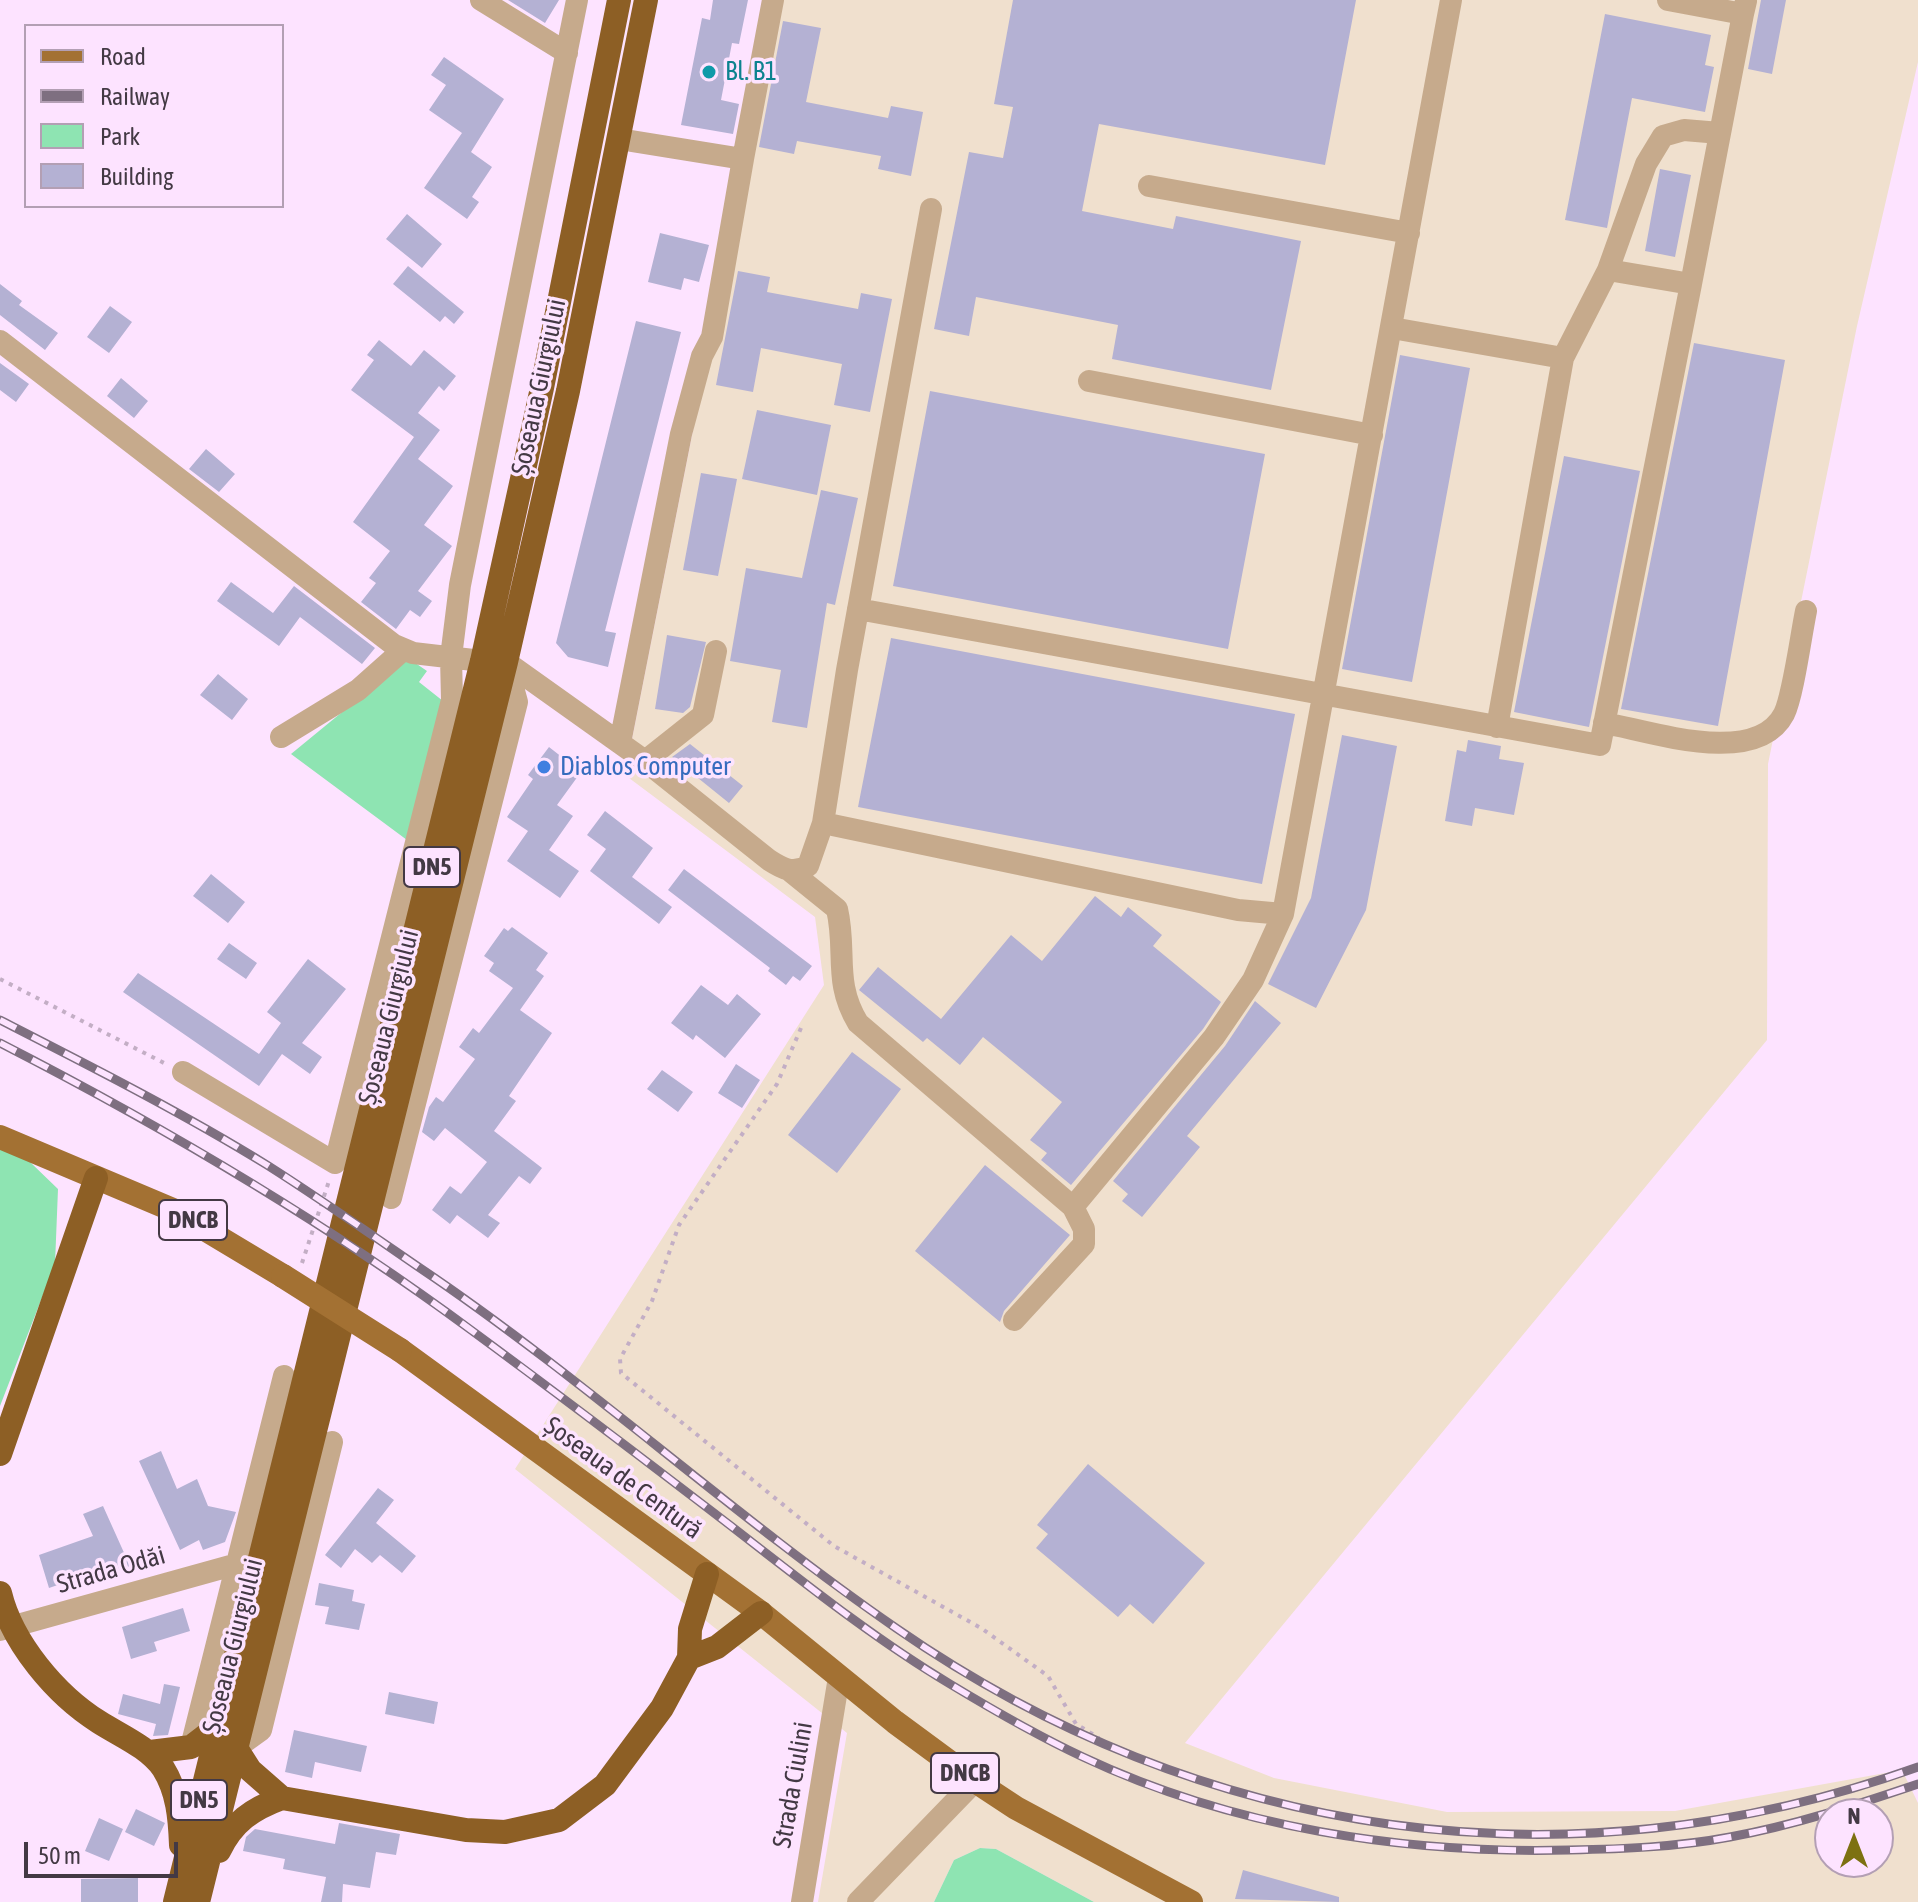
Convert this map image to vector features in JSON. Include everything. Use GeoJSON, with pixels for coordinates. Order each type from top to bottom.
{"type":"FeatureCollection","features":[{"type":"Feature","properties":{"kind":"highway","name":"Șoseaua Giurgiului"},"geometry":{"type":"LineString","coordinates":[[175,1902],[195,1885],[236,1748],[494,661],[542,388],[619,0]]}},
{"type":"Feature","properties":{"kind":"highway","name":"Șoseaua Giurgiului"},"geometry":{"type":"LineString","coordinates":[[195,1885],[217,1727],[494,661],[568,391],[646,0]]}},
{"type":"Feature","properties":{"kind":"highway"},"geometry":{"type":"LineString","coordinates":[[0,1454],[96,1178]]}},
{"type":"Feature","properties":{"kind":"highway"},"geometry":{"type":"LineString","coordinates":[[236,1748],[250,1770],[282,1798],[466,1830],[505,1832],[559,1820],[583,1805],[626,1760],[662,1708],[689,1658],[690,1629],[707,1574]]}},
{"type":"Feature","properties":{"kind":"highway"},"geometry":{"type":"LineString","coordinates":[[0,1593],[7,1628],[55,1685],[85,1713],[150,1752],[164,1769],[178,1804],[195,1885]]}},
{"type":"Feature","properties":{"kind":"highway"},"geometry":{"type":"LineString","coordinates":[[689,1658],[717,1647],[761,1613]]}},
{"type":"Feature","properties":{"kind":"highway"},"geometry":{"type":"LineString","coordinates":[[150,1752],[191,1747],[217,1727]]}},
{"type":"Feature","properties":{"kind":"highway"},"geometry":{"type":"LineString","coordinates":[[195,1885],[233,1827],[249,1812],[282,1798]]}},
{"type":"Feature","properties":{"kind":"main road","name":"Șoseaua de Centură"},"geometry":{"type":"LineString","coordinates":[[0,1137],[206,1227],[400,1350],[761,1613],[975,1781],[1016,1808],[1191,1902]]}},
{"type":"Feature","properties":{"kind":"street"},"geometry":{"type":"LineString","coordinates":[[481,0],[567,53]]}},
{"type":"Feature","properties":{"kind":"street"},"geometry":{"type":"LineString","coordinates":[[183,1072],[335,1163],[452,700],[451,657],[460,585],[577,0]]}},
{"type":"Feature","properties":{"kind":"street"},"geometry":{"type":"LineString","coordinates":[[620,743],[681,434],[694,381],[712,337],[773,0]]}},
{"type":"Feature","properties":{"kind":"street"},"geometry":{"type":"LineString","coordinates":[[1073,1207],[1214,1037],[1253,980],[1283,914],[1451,0]]}},
{"type":"Feature","properties":{"kind":"street"},"geometry":{"type":"LineString","coordinates":[[858,609],[1600,745],[1744,7],[1668,0]]}},
{"type":"Feature","properties":{"kind":"street"},"geometry":{"type":"LineString","coordinates":[[1497,727],[1563,358],[1608,270],[1646,164],[1663,136],[1684,130],[1720,133]]}},
{"type":"Feature","properties":{"kind":"street"},"geometry":{"type":"LineString","coordinates":[[619,139],[743,159]]}},
{"type":"Feature","properties":{"kind":"street"},"geometry":{"type":"LineString","coordinates":[[1149,186],[1409,233]]}},
{"type":"Feature","properties":{"kind":"street"},"geometry":{"type":"LineString","coordinates":[[790,871],[808,866],[823,823],[858,609],[931,209]]}},
{"type":"Feature","properties":{"kind":"street"},"geometry":{"type":"LineString","coordinates":[[1608,270],[1691,284]]}},
{"type":"Feature","properties":{"kind":"street"},"geometry":{"type":"LineString","coordinates":[[1392,328],[1563,358]]}},
{"type":"Feature","properties":{"kind":"street"},"geometry":{"type":"LineString","coordinates":[[0,341],[403,650],[494,661],[645,761],[769,860],[790,871],[837,909],[840,977],[846,1003],[858,1023],[1073,1207],[1084,1229],[1084,1244],[1014,1320]]}},
{"type":"Feature","properties":{"kind":"street"},"geometry":{"type":"LineString","coordinates":[[1089,381],[1372,435]]}},
{"type":"Feature","properties":{"kind":"street"},"geometry":{"type":"LineString","coordinates":[[1604,723],[1720,744],[1741,744],[1764,733],[1784,715],[1806,611]]}},
{"type":"Feature","properties":{"kind":"street"},"geometry":{"type":"LineString","coordinates":[[281,737],[358,690],[403,650]]}},
{"type":"Feature","properties":{"kind":"street"},"geometry":{"type":"LineString","coordinates":[[645,761],[703,715],[716,651]]}},
{"type":"Feature","properties":{"kind":"street"},"geometry":{"type":"LineString","coordinates":[[391,1198],[517,702],[494,661]]}},
{"type":"Feature","properties":{"kind":"street"},"geometry":{"type":"LineString","coordinates":[[823,823],[1238,910],[1283,914]]}},
{"type":"Feature","properties":{"kind":"street","name":"Șoseaua Giurgiului"},"geometry":{"type":"LineString","coordinates":[[191,1747],[284,1376]]}},
{"type":"Feature","properties":{"kind":"street"},"geometry":{"type":"LineString","coordinates":[[236,1748],[261,1730],[332,1442]]}},
{"type":"Feature","properties":{"kind":"street","name":"Strada Odăi"},"geometry":{"type":"LineString","coordinates":[[7,1628],[237,1564]]}},
{"type":"Feature","properties":{"kind":"street","name":"Strada Ciulini"},"geometry":{"type":"LineString","coordinates":[[802,1902],[839,1677]]}},
{"type":"Feature","properties":{"kind":"street"},"geometry":{"type":"LineString","coordinates":[[858,1902],[975,1781]]}},
{"type":"Feature","properties":{"kind":"path"},"geometry":{"type":"LineString","coordinates":[[0,979],[183,1072]]}},
{"type":"Feature","properties":{"kind":"path"},"geometry":{"type":"LineString","coordinates":[[801,1028],[777,1084],[679,1225],[652,1301],[620,1359],[621,1373],[834,1546],[981,1628],[1048,1676],[1076,1724],[1099,1738]]}},
{"type":"Feature","properties":{"kind":"shaded area"},"geometry":{"type":"Polygon","coordinates":[[[778,0],[1918,0],[1918,62],[1857,326],[1768,764],[1767,1040],[1185,1743],[1274,1778],[1447,1812],[1675,1811],[1902,1770],[1918,1803],[1918,1902],[1094,1902],[996,1849],[980,1848],[954,1860],[934,1902],[818,1902],[847,1733],[515,1469],[824,985],[815,917],[625,775],[778,0]]]}},
{"type":"Feature","properties":{"kind":"green space"},"geometry":{"type":"Polygon","coordinates":[[[408,658],[427,671],[419,682],[443,701],[407,840],[291,754],[408,658]]]}},
{"type":"Feature","properties":{"kind":"green space"},"geometry":{"type":"Polygon","coordinates":[[[0,1147],[30,1162],[58,1189],[55,1264],[0,1406],[0,1147]]]}},
{"type":"Feature","properties":{"kind":"green space"},"geometry":{"type":"Polygon","coordinates":[[[980,1848],[996,1849],[1094,1902],[934,1902],[954,1860],[980,1848]]]}},
{"type":"Feature","properties":{"kind":"building"},"geometry":{"type":"Polygon","coordinates":[[[508,0],[559,0],[545,23],[508,0]]]}},
{"type":"Feature","properties":{"kind":"building","name":"Bl. B1"},"geometry":{"type":"Polygon","coordinates":[[[713,0],[748,0],[739,44],[732,43],[721,100],[739,104],[733,134],[681,125],[702,18],[710,20],[713,0]]]}},
{"type":"Feature","properties":{"kind":"building"},"geometry":{"type":"Polygon","coordinates":[[[1013,0],[1356,0],[1325,165],[1099,124],[1082,211],[1173,229],[1176,216],[1301,241],[1271,390],[1112,359],[1118,325],[976,297],[969,336],[934,329],[969,152],[1003,158],[1013,107],[994,104],[1013,0]]]}},
{"type":"Feature","properties":{"kind":"building"},"geometry":{"type":"Polygon","coordinates":[[[1761,0],[1786,0],[1772,74],[1748,69],[1761,0]]]}},
{"type":"Feature","properties":{"kind":"building"},"geometry":{"type":"Polygon","coordinates":[[[1605,14],[1711,35],[1705,65],[1714,67],[1705,112],[1632,98],[1607,228],[1565,220],[1605,14]]]}},
{"type":"Feature","properties":{"kind":"building"},"geometry":{"type":"Polygon","coordinates":[[[783,21],[821,28],[806,102],[888,118],[891,106],[923,112],[911,176],[878,169],[881,156],[797,141],[794,154],[759,147],[783,21]]]}},
{"type":"Feature","properties":{"kind":"building"},"geometry":{"type":"Polygon","coordinates":[[[444,57],[504,99],[471,152],[492,167],[472,197],[479,202],[467,219],[424,188],[462,133],[429,110],[446,85],[431,75],[444,57]]]}},
{"type":"Feature","properties":{"kind":"building"},"geometry":{"type":"Polygon","coordinates":[[[1660,169],[1691,175],[1675,257],[1645,251],[1660,169]]]}},
{"type":"Feature","properties":{"kind":"building"},"geometry":{"type":"Polygon","coordinates":[[[407,214],[442,244],[422,268],[386,239],[407,214]]]}},
{"type":"Feature","properties":{"kind":"building"},"geometry":{"type":"Polygon","coordinates":[[[660,233],[709,245],[699,282],[684,278],[681,290],[648,282],[660,233]]]}},
{"type":"Feature","properties":{"kind":"building"},"geometry":{"type":"Polygon","coordinates":[[[408,266],[464,312],[454,324],[445,316],[440,322],[393,284],[408,266]]]}},
{"type":"Feature","properties":{"kind":"building"},"geometry":{"type":"Polygon","coordinates":[[[738,271],[770,277],[767,292],[858,309],[861,293],[892,299],[870,412],[834,405],[842,364],[761,348],[753,392],[716,385],[738,271]]]}},
{"type":"Feature","properties":{"kind":"building"},"geometry":{"type":"Polygon","coordinates":[[[0,284],[22,301],[19,305],[58,333],[45,350],[0,315],[0,284]]]}},
{"type":"Feature","properties":{"kind":"building"},"geometry":{"type":"Polygon","coordinates":[[[110,306],[132,322],[109,353],[87,337],[110,306]]]}},
{"type":"Feature","properties":{"kind":"building"},"geometry":{"type":"Polygon","coordinates":[[[636,321],[681,332],[605,631],[616,633],[608,667],[568,657],[556,643],[636,321]]]}},
{"type":"Feature","properties":{"kind":"building"},"geometry":{"type":"Polygon","coordinates":[[[379,340],[411,366],[424,350],[456,376],[444,391],[439,386],[418,413],[440,430],[418,459],[453,486],[424,525],[452,546],[418,591],[432,601],[420,617],[410,610],[396,629],[361,602],[376,583],[369,578],[390,551],[353,522],[414,437],[351,390],[374,360],[367,355],[379,340]]]}},
{"type":"Feature","properties":{"kind":"building"},"geometry":{"type":"Polygon","coordinates":[[[1694,343],[1785,360],[1718,726],[1621,709],[1694,343]]]}},
{"type":"Feature","properties":{"kind":"building"},"geometry":{"type":"Polygon","coordinates":[[[1400,355],[1470,368],[1412,682],[1342,669],[1400,355]]]}},
{"type":"Feature","properties":{"kind":"building"},"geometry":{"type":"Polygon","coordinates":[[[0,363],[29,384],[16,402],[0,390],[0,363]]]}},
{"type":"Feature","properties":{"kind":"building"},"geometry":{"type":"Polygon","coordinates":[[[121,378],[148,401],[134,418],[107,396],[121,378]]]}},
{"type":"Feature","properties":{"kind":"building"},"geometry":{"type":"Polygon","coordinates":[[[930,391],[1265,454],[1228,649],[893,586],[930,391]]]}},
{"type":"Feature","properties":{"kind":"building"},"geometry":{"type":"Polygon","coordinates":[[[757,410],[831,425],[817,495],[742,479],[757,410]]]}},
{"type":"Feature","properties":{"kind":"building"},"geometry":{"type":"Polygon","coordinates":[[[206,449],[235,474],[219,492],[189,469],[206,449]]]}},
{"type":"Feature","properties":{"kind":"building"},"geometry":{"type":"Polygon","coordinates":[[[1564,456],[1640,471],[1589,727],[1514,712],[1564,456]]]}},
{"type":"Feature","properties":{"kind":"building"},"geometry":{"type":"Polygon","coordinates":[[[701,473],[737,479],[718,576],[683,570],[701,473]]]}},
{"type":"Feature","properties":{"kind":"building"},"geometry":{"type":"Polygon","coordinates":[[[821,490],[858,498],[835,605],[827,603],[807,728],[772,722],[781,670],[730,661],[746,568],[802,578],[821,490]]]}},
{"type":"Feature","properties":{"kind":"building"},"geometry":{"type":"Polygon","coordinates":[[[231,582],[273,613],[294,586],[375,648],[362,664],[300,617],[279,646],[217,601],[231,582]]]}},
{"type":"Feature","properties":{"kind":"building"},"geometry":{"type":"Polygon","coordinates":[[[667,635],[706,642],[690,707],[683,713],[655,709],[667,635]]]}},
{"type":"Feature","properties":{"kind":"building"},"geometry":{"type":"Polygon","coordinates":[[[891,638],[1295,714],[1262,884],[858,807],[891,638]]]}},
{"type":"Feature","properties":{"kind":"building"},"geometry":{"type":"Polygon","coordinates":[[[218,674],[248,699],[232,720],[200,695],[218,674]]]}},
{"type":"Feature","properties":{"kind":"building"},"geometry":{"type":"Polygon","coordinates":[[[1342,735],[1397,746],[1366,910],[1316,1008],[1268,984],[1311,898],[1342,735]]]}},
{"type":"Feature","properties":{"kind":"building"},"geometry":{"type":"Polygon","coordinates":[[[1468,740],[1501,746],[1499,759],[1524,763],[1514,815],[1475,808],[1472,826],[1445,821],[1457,750],[1466,752],[1468,740]]]}},
{"type":"Feature","properties":{"kind":"building"},"geometry":{"type":"Polygon","coordinates":[[[690,744],[743,786],[729,803],[672,757],[690,744]]]}},
{"type":"Feature","properties":{"kind":"building"},"geometry":{"type":"Polygon","coordinates":[[[549,747],[581,772],[557,805],[573,816],[549,850],[579,871],[560,898],[507,861],[528,831],[507,817],[533,779],[528,775],[549,747]]]}},
{"type":"Feature","properties":{"kind":"building"},"geometry":{"type":"Polygon","coordinates":[[[605,811],[653,848],[632,877],[672,907],[659,924],[590,871],[606,849],[587,835],[605,811]]]}},
{"type":"Feature","properties":{"kind":"building"},"geometry":{"type":"Polygon","coordinates":[[[684,869],[812,966],[800,981],[793,976],[786,985],[768,971],[770,968],[668,890],[684,869]]]}},
{"type":"Feature","properties":{"kind":"building"},"geometry":{"type":"Polygon","coordinates":[[[211,874],[245,902],[228,923],[193,896],[211,874]]]}},
{"type":"Feature","properties":{"kind":"building"},"geometry":{"type":"Polygon","coordinates":[[[1095,896],[1121,917],[1128,907],[1162,935],[1153,946],[1221,1002],[1203,1029],[1071,1185],[1041,1160],[1047,1153],[1030,1140],[1062,1102],[983,1037],[960,1065],[927,1038],[923,1042],[859,990],[878,967],[941,1019],[1011,935],[1042,961],[1095,896]]]}},
{"type":"Feature","properties":{"kind":"building"},"geometry":{"type":"Polygon","coordinates":[[[512,927],[548,953],[536,970],[544,976],[520,1010],[552,1033],[509,1096],[516,1101],[494,1131],[542,1168],[530,1184],[519,1176],[488,1215],[500,1223],[488,1238],[457,1215],[450,1224],[432,1210],[450,1186],[461,1194],[487,1162],[445,1128],[434,1141],[422,1132],[429,1107],[436,1097],[443,1102],[475,1059],[459,1047],[473,1028],[479,1033],[513,988],[489,971],[494,963],[484,956],[504,928],[508,931],[512,927]]]}},
{"type":"Feature","properties":{"kind":"building"},"geometry":{"type":"Polygon","coordinates":[[[229,943],[257,963],[246,979],[217,959],[229,943]]]}},
{"type":"Feature","properties":{"kind":"building"},"geometry":{"type":"Polygon","coordinates":[[[308,959],[346,989],[302,1043],[322,1057],[310,1074],[282,1054],[259,1086],[123,992],[138,973],[259,1054],[281,1023],[267,1012],[308,959]]]}},
{"type":"Feature","properties":{"kind":"building"},"geometry":{"type":"Polygon","coordinates":[[[701,985],[728,1005],[737,994],[761,1014],[725,1058],[696,1035],[693,1040],[671,1023],[701,985]]]}},
{"type":"Feature","properties":{"kind":"building"},"geometry":{"type":"Polygon","coordinates":[[[1255,1001],[1281,1023],[1187,1136],[1200,1147],[1142,1217],[1122,1201],[1128,1194],[1113,1181],[1225,1046],[1255,1001]]]}},
{"type":"Feature","properties":{"kind":"building"},"geometry":{"type":"Polygon","coordinates":[[[852,1052],[901,1089],[837,1173],[788,1135],[852,1052]]]}},
{"type":"Feature","properties":{"kind":"building"},"geometry":{"type":"Polygon","coordinates":[[[736,1064],[760,1080],[742,1108],[718,1093],[736,1064]]]}},
{"type":"Feature","properties":{"kind":"building"},"geometry":{"type":"Polygon","coordinates":[[[662,1070],[693,1092],[678,1112],[647,1089],[662,1070]]]}},
{"type":"Feature","properties":{"kind":"building"},"geometry":{"type":"Polygon","coordinates":[[[985,1165],[1070,1235],[1004,1311],[1000,1322],[915,1251],[985,1165]]]}},
{"type":"Feature","properties":{"kind":"building"},"geometry":{"type":"Polygon","coordinates":[[[161,1451],[177,1489],[197,1479],[208,1506],[236,1512],[225,1542],[203,1550],[199,1540],[180,1550],[139,1461],[161,1451]]]}},
{"type":"Feature","properties":{"kind":"building"},"geometry":{"type":"Polygon","coordinates":[[[1088,1464],[1205,1563],[1153,1624],[1130,1604],[1118,1617],[1036,1548],[1048,1534],[1037,1525],[1088,1464]]]}},
{"type":"Feature","properties":{"kind":"building"},"geometry":{"type":"Polygon","coordinates":[[[378,1488],[394,1500],[376,1523],[416,1556],[402,1573],[380,1555],[372,1563],[355,1549],[341,1568],[325,1555],[378,1488]]]}},
{"type":"Feature","properties":{"kind":"building"},"geometry":{"type":"Polygon","coordinates":[[[103,1506],[130,1566],[110,1574],[107,1568],[49,1588],[39,1555],[93,1536],[83,1514],[103,1506]]]}},
{"type":"Feature","properties":{"kind":"building"},"geometry":{"type":"Polygon","coordinates":[[[319,1583],[354,1590],[352,1601],[365,1604],[359,1630],[325,1624],[329,1607],[315,1605],[319,1583]]]}},
{"type":"Feature","properties":{"kind":"building"},"geometry":{"type":"Polygon","coordinates":[[[183,1608],[190,1631],[154,1642],[157,1651],[131,1659],[122,1627],[183,1608]]]}},
{"type":"Feature","properties":{"kind":"building"},"geometry":{"type":"Polygon","coordinates":[[[164,1684],[180,1687],[168,1735],[153,1736],[156,1724],[118,1714],[123,1694],[160,1704],[164,1684]]]}},
{"type":"Feature","properties":{"kind":"building"},"geometry":{"type":"Polygon","coordinates":[[[389,1692],[438,1702],[434,1724],[385,1714],[389,1692]]]}},
{"type":"Feature","properties":{"kind":"building"},"geometry":{"type":"Polygon","coordinates":[[[294,1730],[367,1746],[361,1772],[315,1762],[312,1778],[285,1772],[294,1730]]]}},
{"type":"Feature","properties":{"kind":"building"},"geometry":{"type":"Polygon","coordinates":[[[136,1809],[165,1823],[154,1846],[125,1832],[136,1809]]]}},
{"type":"Feature","properties":{"kind":"building"},"geometry":{"type":"Polygon","coordinates":[[[99,1818],[123,1829],[109,1861],[85,1851],[99,1818]]]}},
{"type":"Feature","properties":{"kind":"building"},"geometry":{"type":"Polygon","coordinates":[[[339,1823],[400,1834],[396,1855],[376,1852],[370,1888],[343,1884],[342,1902],[321,1902],[326,1877],[283,1869],[285,1859],[243,1851],[246,1837],[255,1829],[335,1844],[339,1823]]]}},
{"type":"Feature","properties":{"kind":"building"},"geometry":{"type":"Polygon","coordinates":[[[1243,1870],[1339,1897],[1339,1902],[1235,1899],[1243,1870]]]}},
{"type":"Feature","properties":{"kind":"building"},"geometry":{"type":"Polygon","coordinates":[[[138,1878],[138,1902],[81,1902],[81,1879],[138,1878]]]}},
{"type":"Feature","properties":{"kind":"railway"},"geometry":{"type":"LineString","coordinates":[[0,1020],[168,1108],[286,1177],[541,1355],[776,1540],[896,1628],[1013,1700],[1135,1757],[1261,1798],[1390,1824],[1521,1834],[1653,1828],[1786,1806],[1918,1767]]}},
{"type":"Feature","properties":{"kind":"railway"},"geometry":{"type":"LineString","coordinates":[[0,1043],[182,1142],[358,1251],[471,1330],[893,1648],[1049,1740],[1140,1782],[1260,1819],[1321,1832],[1383,1841],[1507,1850],[1630,1848],[1710,1840],[1802,1820],[1918,1784]]}},
{"type":"Feature","properties":{"kind":"place","name":"Bl. B1"},"geometry":{"type":"Point","coordinates":[709,72]}},
{"type":"Feature","properties":{"kind":"place","name":"Diablos Computer"},"geometry":{"type":"Point","coordinates":[544,767]}}]}
